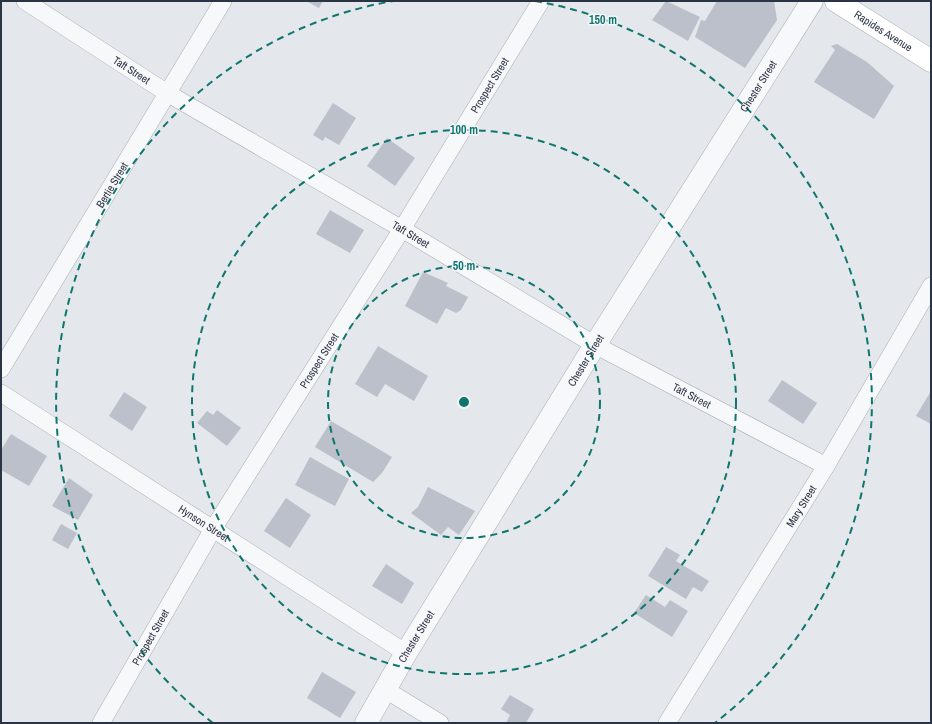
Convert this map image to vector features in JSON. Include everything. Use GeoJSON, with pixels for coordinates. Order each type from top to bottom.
{"type":"FeatureCollection","features":[{"type":"Feature","properties":{"kind":"main road","name":"Rapides Avenue"},"geometry":{"type":"LineString","coordinates":[[836,1],[931,61]]}},
{"type":"Feature","properties":{"kind":"street","name":"Taft Street"},"geometry":{"type":"LineString","coordinates":[[26,1],[167,93],[402,229],[595,345],[826,466]]}},
{"type":"Feature","properties":{"kind":"street","name":"Bertie Street"},"geometry":{"type":"LineString","coordinates":[[1,369],[223,1]]}},
{"type":"Feature","properties":{"kind":"street","name":"Prospect Street"},"geometry":{"type":"LineString","coordinates":[[101,723],[213,529],[402,229],[541,1]]}},
{"type":"Feature","properties":{"kind":"street","name":"Chester Street"},"geometry":{"type":"LineString","coordinates":[[366,723],[406,653],[595,345],[812,1]]}},
{"type":"Feature","properties":{"kind":"street","name":"Mary Street"},"geometry":{"type":"LineString","coordinates":[[668,723],[826,466],[931,286]]}},
{"type":"Feature","properties":{"kind":"street","name":"Hynson Street"},"geometry":{"type":"LineString","coordinates":[[1,394],[406,653]]}},
{"type":"Feature","properties":{"kind":"street"},"geometry":{"type":"LineString","coordinates":[[386,690],[440,723]]}},
{"type":"Feature","properties":{"kind":"building"},"geometry":{"type":"Polygon","coordinates":[[[306,1],[323,1],[319,8],[306,1]]]}},
{"type":"Feature","properties":{"kind":"building"},"geometry":{"type":"Polygon","coordinates":[[[666,1],[700,17],[688,41],[652,20],[666,1]]]}},
{"type":"Feature","properties":{"kind":"building"},"geometry":{"type":"Polygon","coordinates":[[[717,1],[774,1],[777,20],[745,68],[695,37],[701,20],[705,21],[717,1]]]}},
{"type":"Feature","properties":{"kind":"building"},"geometry":{"type":"Polygon","coordinates":[[[837,44],[867,62],[894,86],[874,119],[814,82],[835,50],[831,46],[837,44]]]}},
{"type":"Feature","properties":{"kind":"building"},"geometry":{"type":"Polygon","coordinates":[[[333,103],[356,118],[339,145],[325,137],[323,141],[313,135],[333,103]]]}},
{"type":"Feature","properties":{"kind":"building"},"geometry":{"type":"Polygon","coordinates":[[[387,138],[415,158],[395,186],[367,166],[387,138]]]}},
{"type":"Feature","properties":{"kind":"building"},"geometry":{"type":"Polygon","coordinates":[[[330,210],[364,230],[350,253],[316,234],[330,210]]]}},
{"type":"Feature","properties":{"kind":"building"},"geometry":{"type":"Polygon","coordinates":[[[423,272],[448,283],[446,286],[468,297],[461,310],[456,313],[446,308],[437,324],[405,306],[423,272]]]}},
{"type":"Feature","properties":{"kind":"building"},"geometry":{"type":"Polygon","coordinates":[[[378,346],[428,376],[414,401],[385,384],[377,397],[355,384],[378,346]]]}},
{"type":"Feature","properties":{"kind":"building"},"geometry":{"type":"Polygon","coordinates":[[[782,380],[817,403],[803,424],[768,401],[782,380]]]}},
{"type":"Feature","properties":{"kind":"building"},"geometry":{"type":"Polygon","coordinates":[[[931,391],[931,424],[916,416],[931,391]]]}},
{"type":"Feature","properties":{"kind":"building"},"geometry":{"type":"Polygon","coordinates":[[[124,392],[147,407],[132,431],[109,416],[124,392]]]}},
{"type":"Feature","properties":{"kind":"building"},"geometry":{"type":"Polygon","coordinates":[[[217,410],[241,428],[227,446],[197,423],[207,411],[213,415],[217,410]]]}},
{"type":"Feature","properties":{"kind":"building"},"geometry":{"type":"Polygon","coordinates":[[[331,421],[392,457],[382,473],[373,482],[315,447],[331,421]]]}},
{"type":"Feature","properties":{"kind":"building"},"geometry":{"type":"Polygon","coordinates":[[[11,434],[47,456],[29,486],[1,470],[1,450],[11,434]]]}},
{"type":"Feature","properties":{"kind":"building"},"geometry":{"type":"Polygon","coordinates":[[[310,457],[349,479],[335,506],[295,485],[310,457]]]}},
{"type":"Feature","properties":{"kind":"building"},"geometry":{"type":"Polygon","coordinates":[[[69,478],[93,495],[78,520],[52,506],[69,478]]]}},
{"type":"Feature","properties":{"kind":"building"},"geometry":{"type":"Polygon","coordinates":[[[428,487],[475,511],[459,535],[448,527],[441,535],[411,513],[418,507],[428,487]]]}},
{"type":"Feature","properties":{"kind":"building"},"geometry":{"type":"Polygon","coordinates":[[[286,498],[311,515],[290,548],[264,531],[286,498]]]}},
{"type":"Feature","properties":{"kind":"building"},"geometry":{"type":"Polygon","coordinates":[[[61,524],[77,533],[68,549],[52,540],[61,524]]]}},
{"type":"Feature","properties":{"kind":"building"},"geometry":{"type":"Polygon","coordinates":[[[666,547],[680,555],[676,561],[709,581],[702,592],[693,587],[686,599],[648,576],[666,547]]]}},
{"type":"Feature","properties":{"kind":"building"},"geometry":{"type":"Polygon","coordinates":[[[386,564],[414,583],[402,604],[372,586],[386,564]]]}},
{"type":"Feature","properties":{"kind":"building"},"geometry":{"type":"Polygon","coordinates":[[[646,595],[665,607],[670,600],[688,611],[672,637],[634,613],[646,595]]]}},
{"type":"Feature","properties":{"kind":"building"},"geometry":{"type":"Polygon","coordinates":[[[322,672],[356,692],[340,718],[307,698],[322,672]]]}},
{"type":"Feature","properties":{"kind":"building"},"geometry":{"type":"Polygon","coordinates":[[[510,695],[534,709],[526,723],[506,723],[510,715],[501,709],[510,695]]]}}]}
